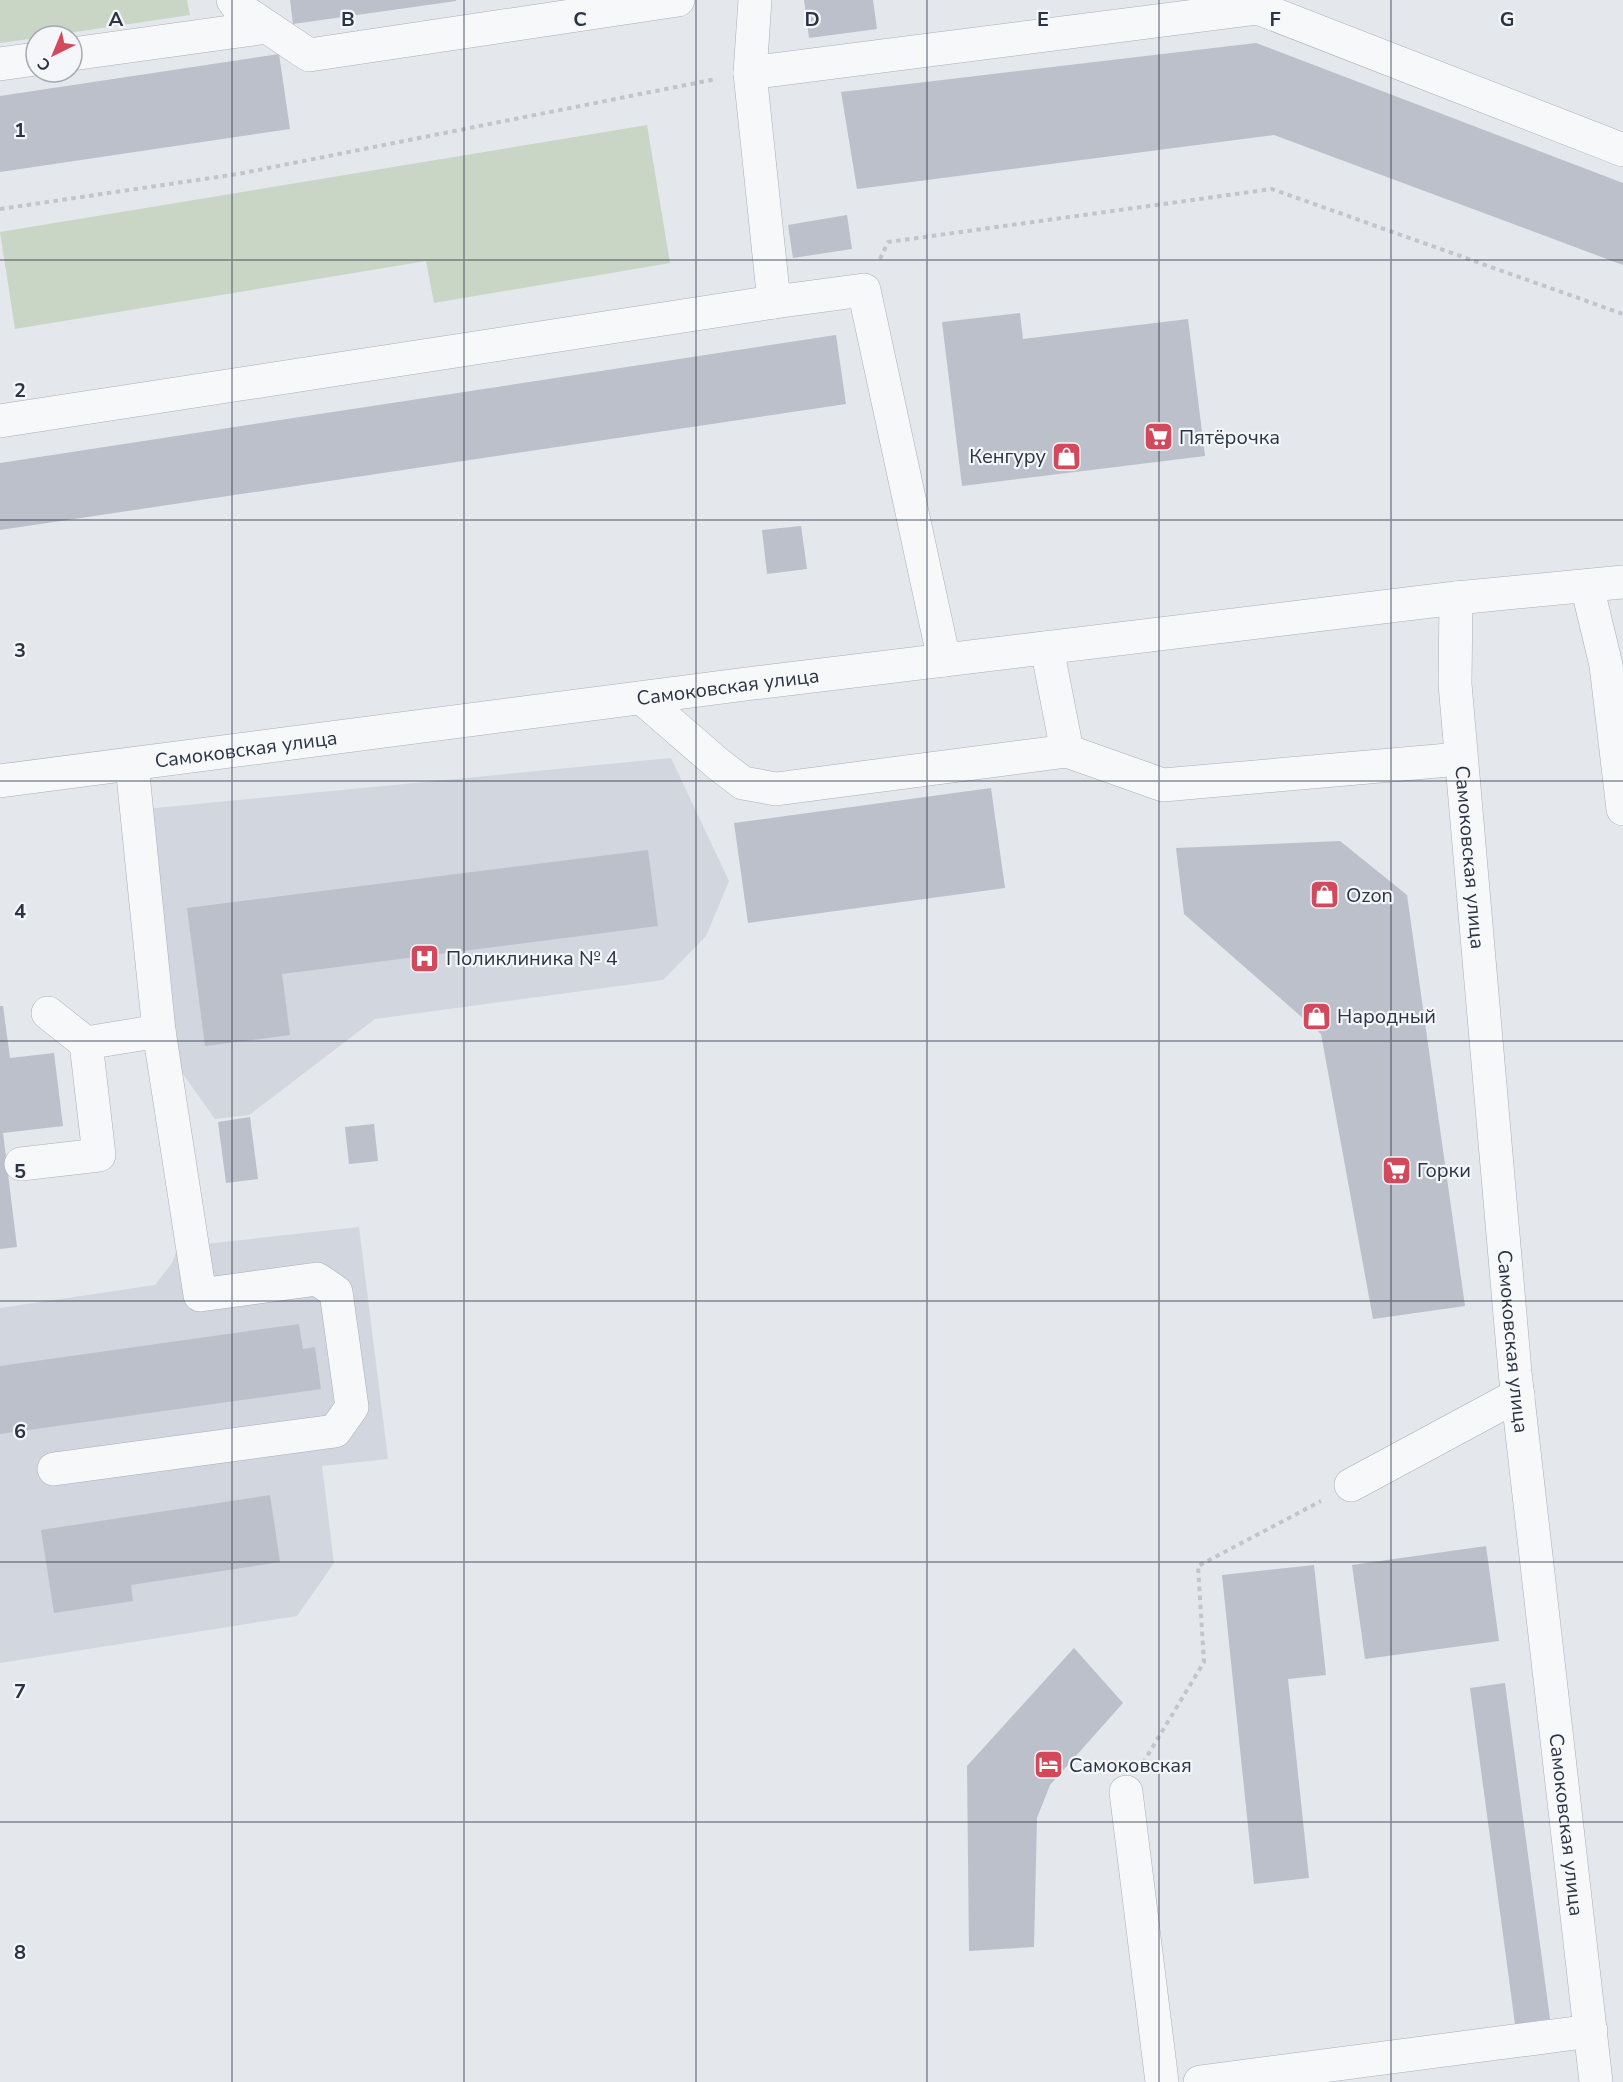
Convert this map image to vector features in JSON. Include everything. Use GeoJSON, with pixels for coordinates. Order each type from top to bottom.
{"type":"FeatureCollection","features":[{"type":"Feature","properties":{"kind":"street"},"geometry":{"type":"LineString","coordinates":[[233,0],[239,8],[309,55],[678,0]]}},
{"type":"Feature","properties":{"kind":"street"},"geometry":{"type":"LineString","coordinates":[[755,0],[750,73],[774,302]]}},
{"type":"Feature","properties":{"kind":"street"},"geometry":{"type":"LineString","coordinates":[[750,73],[1258,8],[1623,150]]}},
{"type":"Feature","properties":{"kind":"street"},"geometry":{"type":"LineString","coordinates":[[84,52],[267,27]]}},
{"type":"Feature","properties":{"kind":"street"},"geometry":{"type":"LineString","coordinates":[[0,64],[24,61]]}},
{"type":"Feature","properties":{"kind":"street"},"geometry":{"type":"LineString","coordinates":[[0,421],[864,290],[944,660]]}},
{"type":"Feature","properties":{"kind":"street","name":"Самоковская улица"},"geometry":{"type":"LineString","coordinates":[[0,781],[944,660],[1456,598],[1623,582]]}},
{"type":"Feature","properties":{"kind":"street"},"geometry":{"type":"LineString","coordinates":[[1587,586],[1606,666],[1623,809]]}},
{"type":"Feature","properties":{"kind":"street","name":"Самоковская улица"},"geometry":{"type":"LineString","coordinates":[[1456,598],[1455,684],[1460,759],[1518,1395],[1596,2082]]}},
{"type":"Feature","properties":{"kind":"street"},"geometry":{"type":"LineString","coordinates":[[1047,648],[1067,751]]}},
{"type":"Feature","properties":{"kind":"street"},"geometry":{"type":"LineString","coordinates":[[642,698],[743,783],[776,789],[1067,751],[1162,785],[1460,759]]}},
{"type":"Feature","properties":{"kind":"street"},"geometry":{"type":"LineString","coordinates":[[54,1469],[335,1431],[352,1407],[336,1292],[317,1279],[200,1295],[159,1031],[132,765]]}},
{"type":"Feature","properties":{"kind":"street"},"geometry":{"type":"LineString","coordinates":[[21,1164],[99,1155],[86,1043],[48,1013]]}},
{"type":"Feature","properties":{"kind":"street"},"geometry":{"type":"LineString","coordinates":[[86,1043],[159,1031]]}},
{"type":"Feature","properties":{"kind":"street"},"geometry":{"type":"LineString","coordinates":[[1351,1485],[1518,1395]]}},
{"type":"Feature","properties":{"kind":"street"},"geometry":{"type":"LineString","coordinates":[[1126,1792],[1162,2082]]}},
{"type":"Feature","properties":{"kind":"street"},"geometry":{"type":"LineString","coordinates":[[1200,2082],[1591,2031]]}},
{"type":"Feature","properties":{"kind":"path"},"geometry":{"type":"LineString","coordinates":[[0,209],[238,174],[750,73]]}},
{"type":"Feature","properties":{"kind":"path"},"geometry":{"type":"LineString","coordinates":[[864,290],[888,242],[1272,189],[1623,314]]}},
{"type":"Feature","properties":{"kind":"path"},"geometry":{"type":"LineString","coordinates":[[1126,1792],[1204,1662],[1198,1566],[1351,1485]]}},
{"type":"Feature","properties":{"kind":"shaded area","name":"Поликлиника № 4"},"geometry":{"type":"Polygon","coordinates":[[[671,758],[729,881],[706,936],[663,980],[375,1019],[249,1115],[215,1119],[178,1067],[146,809],[671,758]]]}},
{"type":"Feature","properties":{"kind":"shaded area"},"geometry":{"type":"Polygon","coordinates":[[[359,1227],[388,1459],[322,1466],[334,1563],[297,1616],[0,1663],[0,1308],[155,1285],[172,1263],[178,1247],[359,1227]]]}},
{"type":"Feature","properties":{"kind":"green space"},"geometry":{"type":"Polygon","coordinates":[[[0,0],[187,0],[190,15],[84,31],[84,24],[24,24],[24,40],[0,43],[0,0]]]}},
{"type":"Feature","properties":{"kind":"green space"},"geometry":{"type":"Polygon","coordinates":[[[647,125],[670,263],[434,303],[426,261],[15,329],[0,232],[647,125]]]}},
{"type":"Feature","properties":{"kind":"building"},"geometry":{"type":"Polygon","coordinates":[[[290,0],[456,0],[456,1],[293,24],[290,0]]]}},
{"type":"Feature","properties":{"kind":"building"},"geometry":{"type":"Polygon","coordinates":[[[804,0],[873,0],[877,29],[809,38],[804,0]]]}},
{"type":"Feature","properties":{"kind":"building"},"geometry":{"type":"Polygon","coordinates":[[[1256,43],[1623,183],[1623,265],[1274,135],[857,189],[841,92],[1256,43]]]}},
{"type":"Feature","properties":{"kind":"building"},"geometry":{"type":"Polygon","coordinates":[[[279,54],[290,129],[0,172],[0,96],[279,54]]]}},
{"type":"Feature","properties":{"kind":"building"},"geometry":{"type":"Polygon","coordinates":[[[847,215],[852,249],[793,258],[788,225],[847,215]]]}},
{"type":"Feature","properties":{"kind":"building"},"geometry":{"type":"Polygon","coordinates":[[[1020,313],[1023,339],[1188,319],[1205,456],[962,486],[942,322],[1020,313]]]}},
{"type":"Feature","properties":{"kind":"building"},"geometry":{"type":"Polygon","coordinates":[[[836,335],[846,404],[0,530],[0,463],[836,335]]]}},
{"type":"Feature","properties":{"kind":"building"},"geometry":{"type":"Polygon","coordinates":[[[801,526],[807,569],[767,574],[762,530],[801,526]]]}},
{"type":"Feature","properties":{"kind":"building"},"geometry":{"type":"Polygon","coordinates":[[[991,788],[1005,888],[748,923],[734,823],[991,788]]]}},
{"type":"Feature","properties":{"kind":"building","name":"Горки"},"geometry":{"type":"Polygon","coordinates":[[[1340,841],[1407,895],[1465,1306],[1373,1319],[1321,1034],[1184,914],[1176,848],[1340,841]]]}},
{"type":"Feature","properties":{"kind":"building"},"geometry":{"type":"Polygon","coordinates":[[[648,850],[658,926],[282,974],[290,1035],[205,1046],[187,908],[648,850]]]}},
{"type":"Feature","properties":{"kind":"building"},"geometry":{"type":"Polygon","coordinates":[[[0,1006],[3,1006],[10,1058],[54,1053],[63,1126],[3,1133],[17,1247],[0,1249],[0,1006]]]}},
{"type":"Feature","properties":{"kind":"building"},"geometry":{"type":"Polygon","coordinates":[[[250,1117],[258,1179],[226,1183],[218,1122],[250,1117]]]}},
{"type":"Feature","properties":{"kind":"building"},"geometry":{"type":"Polygon","coordinates":[[[374,1124],[378,1161],[349,1164],[345,1127],[374,1124]]]}},
{"type":"Feature","properties":{"kind":"building"},"geometry":{"type":"Polygon","coordinates":[[[299,1324],[303,1349],[315,1347],[321,1389],[0,1434],[0,1366],[299,1324]]]}},
{"type":"Feature","properties":{"kind":"building"},"geometry":{"type":"Polygon","coordinates":[[[270,1495],[280,1562],[131,1585],[133,1601],[54,1613],[41,1530],[270,1495]]]}},
{"type":"Feature","properties":{"kind":"building"},"geometry":{"type":"Polygon","coordinates":[[[1486,1546],[1499,1641],[1365,1659],[1352,1565],[1486,1546]]]}},
{"type":"Feature","properties":{"kind":"building"},"geometry":{"type":"Polygon","coordinates":[[[1314,1565],[1326,1675],[1288,1679],[1309,1878],[1254,1884],[1222,1575],[1314,1565]]]}},
{"type":"Feature","properties":{"kind":"building"},"geometry":{"type":"Polygon","coordinates":[[[1074,1648],[1123,1703],[1050,1785],[1037,1818],[1034,1947],[969,1951],[967,1766],[1074,1648]]]}},
{"type":"Feature","properties":{"kind":"building"},"geometry":{"type":"Polygon","coordinates":[[[1505,1683],[1550,2019],[1515,2024],[1470,1688],[1505,1683]]]}},
{"type":"Feature","properties":{"kind":"place","name":"Пятёрочка"},"geometry":{"type":"Point","coordinates":[1158,437]}},
{"type":"Feature","properties":{"kind":"place","name":"Кенгуру"},"geometry":{"type":"Point","coordinates":[1067,456]}},
{"type":"Feature","properties":{"kind":"place","name":"Ozon"},"geometry":{"type":"Point","coordinates":[1325,895]}},
{"type":"Feature","properties":{"kind":"place","name":"Поликлиника № 4"},"geometry":{"type":"Point","coordinates":[425,958]}},
{"type":"Feature","properties":{"kind":"place","name":"Народный"},"geometry":{"type":"Point","coordinates":[1316,1016]}},
{"type":"Feature","properties":{"kind":"place","name":"Горки"},"geometry":{"type":"Point","coordinates":[1396,1170]}},
{"type":"Feature","properties":{"kind":"place","name":"Самоковская"},"geometry":{"type":"Point","coordinates":[1048,1765]}}]}
